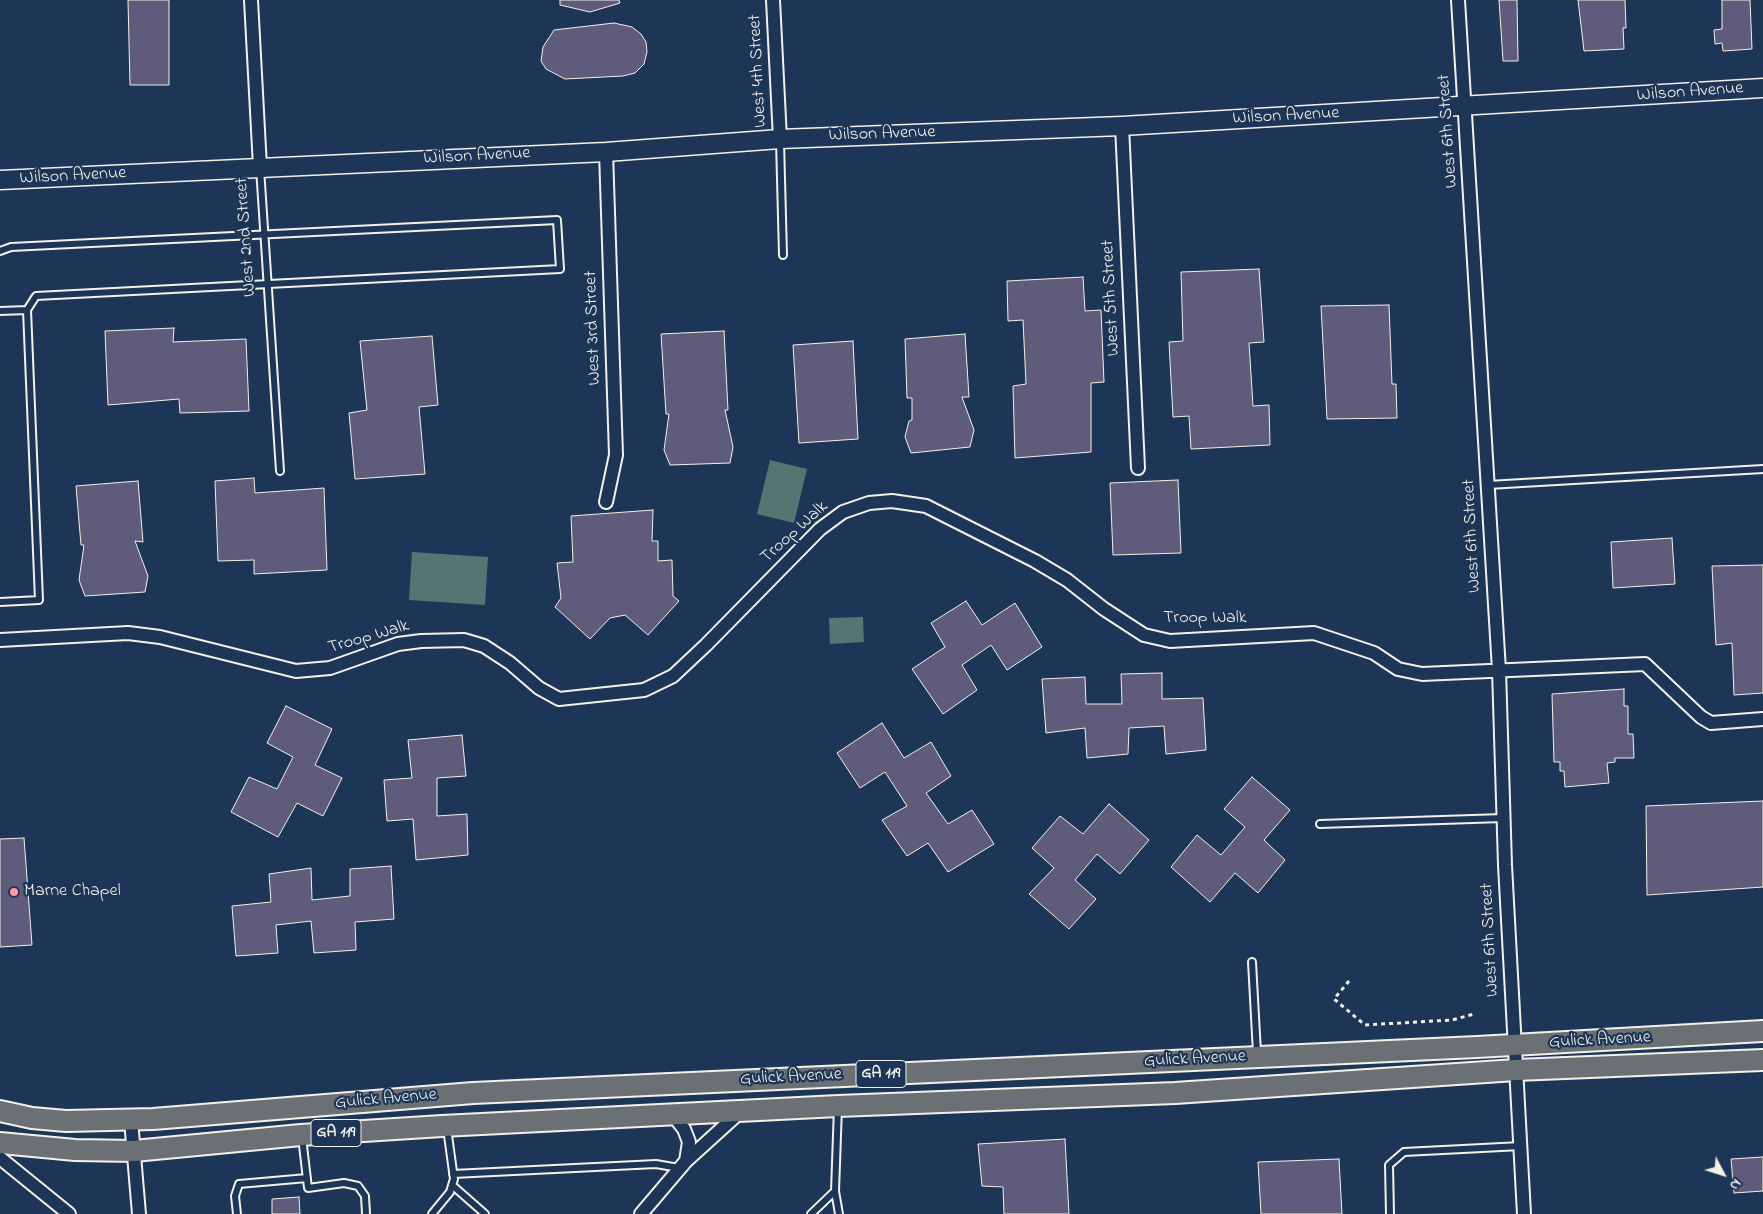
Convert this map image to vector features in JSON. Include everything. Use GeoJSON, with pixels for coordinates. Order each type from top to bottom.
{"type":"FeatureCollection","features":[{"type":"Feature","properties":{"kind":"main road","name":"Gulick Avenue"},"geometry":{"type":"LineString","coordinates":[[0,1111],[32,1118],[66,1121],[130,1120],[473,1093],[1763,1032]]}},
{"type":"Feature","properties":{"kind":"main road","name":"Gulick Avenue"},"geometry":{"type":"LineString","coordinates":[[0,1143],[75,1150],[134,1151],[301,1135],[447,1126],[838,1106],[1175,1093],[1516,1070],[1763,1060]]}},
{"type":"Feature","properties":{"kind":"street","name":"West 2nd Street"},"geometry":{"type":"LineString","coordinates":[[251,0],[260,167]]}},
{"type":"Feature","properties":{"kind":"street","name":"West 4th Street"},"geometry":{"type":"LineString","coordinates":[[773,0],[780,140]]}},
{"type":"Feature","properties":{"kind":"street","name":"West 6th Street"},"geometry":{"type":"LineString","coordinates":[[1458,0],[1499,670],[1503,818],[1524,1214]]}},
{"type":"Feature","properties":{"kind":"street","name":"Wilson Avenue"},"geometry":{"type":"LineString","coordinates":[[0,180],[606,152],[780,140],[1122,126],[1763,88]]}},
{"type":"Feature","properties":{"kind":"street","name":"West 5th Street"},"geometry":{"type":"LineString","coordinates":[[1122,126],[1138,468]]}},
{"type":"Feature","properties":{"kind":"street","name":"West 3rd Street"},"geometry":{"type":"LineString","coordinates":[[606,152],[616,455],[606,502]]}},
{"type":"Feature","properties":{"kind":"street","name":"Troop Walk"},"geometry":{"type":"LineString","coordinates":[[0,640],[128,634],[160,637],[296,670],[330,668],[398,644],[421,641],[464,640],[484,646],[510,663],[539,688],[559,699],[644,690],[673,676],[680,670],[820,529],[843,512],[869,503],[892,501],[926,506],[1034,561],[1066,580],[1104,609],[1144,634],[1170,640],[1314,633],[1374,653],[1398,669],[1422,674],[1645,664],[1701,717],[1711,723],[1763,719]]}},
{"type":"Feature","properties":{"kind":"street"},"geometry":{"type":"LineString","coordinates":[[641,1214],[683,1165],[740,1112]]}},
{"type":"Feature","properties":{"kind":"street"},"geometry":{"type":"LineString","coordinates":[[673,1115],[684,1129],[689,1142],[683,1165]]}},
{"type":"Feature","properties":{"kind":"street"},"geometry":{"type":"LineString","coordinates":[[130,1120],[139,1214]]}},
{"type":"Feature","properties":{"kind":"street"},"geometry":{"type":"LineString","coordinates":[[0,1158],[69,1214]]}},
{"type":"Feature","properties":{"kind":"lane"},"geometry":{"type":"LineString","coordinates":[[780,140],[783,255]]}},
{"type":"Feature","properties":{"kind":"lane","name":"West 2nd Street"},"geometry":{"type":"LineString","coordinates":[[260,167],[280,471]]}},
{"type":"Feature","properties":{"kind":"lane"},"geometry":{"type":"LineString","coordinates":[[0,251],[10,247],[557,220],[560,269],[36,296],[27,310],[39,600],[0,602]]}},
{"type":"Feature","properties":{"kind":"lane"},"geometry":{"type":"LineString","coordinates":[[0,311],[27,310]]}},
{"type":"Feature","properties":{"kind":"lane"},"geometry":{"type":"LineString","coordinates":[[1488,485],[1763,469]]}},
{"type":"Feature","properties":{"kind":"lane"},"geometry":{"type":"LineString","coordinates":[[1320,824],[1503,818]]}},
{"type":"Feature","properties":{"kind":"lane"},"geometry":{"type":"LineString","coordinates":[[1252,962],[1258,1057]]}},
{"type":"Feature","properties":{"kind":"lane"},"geometry":{"type":"LineString","coordinates":[[838,1106],[835,1190],[839,1214]]}},
{"type":"Feature","properties":{"kind":"lane"},"geometry":{"type":"LineString","coordinates":[[432,1214],[450,1192],[452,1185],[453,1174],[447,1126]]}},
{"type":"Feature","properties":{"kind":"lane"},"geometry":{"type":"LineString","coordinates":[[301,1135],[308,1188],[344,1184],[358,1186],[365,1196],[366,1214]]}},
{"type":"Feature","properties":{"kind":"lane"},"geometry":{"type":"LineString","coordinates":[[1390,1214],[1389,1165],[1404,1152],[1521,1146]]}},
{"type":"Feature","properties":{"kind":"lane"},"geometry":{"type":"LineString","coordinates":[[453,1174],[656,1164],[683,1165]]}},
{"type":"Feature","properties":{"kind":"lane"},"geometry":{"type":"LineString","coordinates":[[237,1214],[235,1196],[238,1184],[306,1178]]}},
{"type":"Feature","properties":{"kind":"lane"},"geometry":{"type":"LineString","coordinates":[[452,1185],[485,1214]]}},
{"type":"Feature","properties":{"kind":"lane"},"geometry":{"type":"LineString","coordinates":[[811,1214],[835,1190]]}},
{"type":"Feature","properties":{"kind":"path"},"geometry":{"type":"LineString","coordinates":[[1349,980],[1334,999],[1365,1025],[1452,1020],[1474,1014]]}},
{"type":"Feature","properties":{"kind":"green space"},"geometry":{"type":"Polygon","coordinates":[[[770,460],[807,469],[794,523],[757,514],[770,460]]]}},
{"type":"Feature","properties":{"kind":"green space"},"geometry":{"type":"Polygon","coordinates":[[[412,552],[488,557],[485,605],[409,600],[412,552]]]}},
{"type":"Feature","properties":{"kind":"green space"},"geometry":{"type":"Polygon","coordinates":[[[863,617],[864,642],[830,644],[829,618],[863,617]]]}},
{"type":"Feature","properties":{"kind":"building"},"geometry":{"type":"Polygon","coordinates":[[[128,0],[169,0],[169,85],[130,85],[128,0]]]}},
{"type":"Feature","properties":{"kind":"building"},"geometry":{"type":"Polygon","coordinates":[[[560,0],[619,0],[620,3],[590,12],[560,5],[560,0]]]}},
{"type":"Feature","properties":{"kind":"building"},"geometry":{"type":"Polygon","coordinates":[[[1499,0],[1517,0],[1518,61],[1503,61],[1499,0]]]}},
{"type":"Feature","properties":{"kind":"building"},"geometry":{"type":"Polygon","coordinates":[[[1578,0],[1625,0],[1626,28],[1623,28],[1624,49],[1584,51],[1578,0]]]}},
{"type":"Feature","properties":{"kind":"building"},"geometry":{"type":"Polygon","coordinates":[[[1722,0],[1750,0],[1752,49],[1723,51],[1722,43],[1715,44],[1714,30],[1722,29],[1722,0]]]}},
{"type":"Feature","properties":{"kind":"building"},"geometry":{"type":"Polygon","coordinates":[[[614,23],[632,27],[641,34],[646,42],[647,52],[644,64],[635,73],[623,76],[565,79],[546,69],[541,61],[543,47],[554,30],[614,23]]]}},
{"type":"Feature","properties":{"kind":"building"},"geometry":{"type":"Polygon","coordinates":[[[1259,269],[1264,342],[1249,343],[1253,406],[1269,405],[1270,445],[1191,449],[1189,416],[1173,417],[1169,342],[1183,341],[1181,272],[1259,269]]]}},
{"type":"Feature","properties":{"kind":"building"},"geometry":{"type":"Polygon","coordinates":[[[1083,277],[1085,311],[1101,310],[1104,382],[1091,383],[1091,452],[1015,458],[1013,386],[1026,384],[1023,320],[1008,321],[1007,281],[1083,277]]]}},
{"type":"Feature","properties":{"kind":"building"},"geometry":{"type":"Polygon","coordinates":[[[1389,305],[1392,384],[1396,384],[1397,418],[1327,419],[1321,306],[1389,305]]]}},
{"type":"Feature","properties":{"kind":"building"},"geometry":{"type":"Polygon","coordinates":[[[174,328],[173,342],[246,339],[249,411],[180,413],[179,399],[108,405],[105,331],[174,328]]]}},
{"type":"Feature","properties":{"kind":"building"},"geometry":{"type":"Polygon","coordinates":[[[724,331],[728,410],[725,410],[733,447],[730,463],[670,465],[664,450],[669,414],[666,414],[661,334],[724,331]]]}},
{"type":"Feature","properties":{"kind":"building"},"geometry":{"type":"Polygon","coordinates":[[[965,334],[969,397],[962,397],[974,430],[970,447],[911,453],[905,437],[909,421],[912,420],[912,398],[907,398],[905,339],[965,334]]]}},
{"type":"Feature","properties":{"kind":"building"},"geometry":{"type":"Polygon","coordinates":[[[432,336],[438,405],[419,407],[425,474],[355,479],[349,413],[367,410],[360,341],[432,336]]]}},
{"type":"Feature","properties":{"kind":"building"},"geometry":{"type":"Polygon","coordinates":[[[853,341],[858,439],[799,443],[793,345],[853,341]]]}},
{"type":"Feature","properties":{"kind":"building"},"geometry":{"type":"Polygon","coordinates":[[[254,478],[255,493],[324,488],[327,570],[254,574],[254,560],[218,561],[215,481],[254,478]]]}},
{"type":"Feature","properties":{"kind":"building"},"geometry":{"type":"Polygon","coordinates":[[[1178,480],[1181,553],[1113,555],[1110,483],[1178,480]]]}},
{"type":"Feature","properties":{"kind":"building"},"geometry":{"type":"Polygon","coordinates":[[[138,481],[143,542],[135,541],[148,576],[145,592],[85,596],[79,580],[84,545],[81,545],[76,486],[138,481]]]}},
{"type":"Feature","properties":{"kind":"building"},"geometry":{"type":"Polygon","coordinates":[[[653,510],[652,541],[658,541],[658,561],[672,560],[673,596],[679,601],[648,635],[625,615],[610,618],[590,639],[555,607],[561,598],[557,563],[573,562],[571,516],[653,510]]]}},
{"type":"Feature","properties":{"kind":"building"},"geometry":{"type":"Polygon","coordinates":[[[1672,538],[1675,584],[1613,588],[1611,542],[1672,538]]]}},
{"type":"Feature","properties":{"kind":"building"},"geometry":{"type":"Polygon","coordinates":[[[1763,565],[1763,693],[1734,695],[1732,643],[1716,645],[1712,566],[1763,565]]]}},
{"type":"Feature","properties":{"kind":"building"},"geometry":{"type":"Polygon","coordinates":[[[966,601],[982,625],[1015,603],[1042,647],[1007,670],[991,645],[962,665],[977,690],[943,714],[912,669],[945,647],[931,623],[966,601]]]}},
{"type":"Feature","properties":{"kind":"building"},"geometry":{"type":"Polygon","coordinates":[[[1162,673],[1162,699],[1203,698],[1206,750],[1166,754],[1164,726],[1129,728],[1128,754],[1087,758],[1085,728],[1046,733],[1042,679],[1085,677],[1086,704],[1122,704],[1121,674],[1162,673]]]}},
{"type":"Feature","properties":{"kind":"building"},"geometry":{"type":"Polygon","coordinates":[[[1624,689],[1624,706],[1628,706],[1628,734],[1633,734],[1634,758],[1615,758],[1615,762],[1607,763],[1609,783],[1565,787],[1564,771],[1560,771],[1560,762],[1554,762],[1552,694],[1624,689]]]}},
{"type":"Feature","properties":{"kind":"building"},"geometry":{"type":"Polygon","coordinates":[[[286,706],[332,729],[315,765],[342,778],[323,816],[297,803],[278,837],[231,812],[249,777],[277,789],[293,757],[267,743],[286,706]]]}},
{"type":"Feature","properties":{"kind":"building"},"geometry":{"type":"Polygon","coordinates":[[[882,723],[904,758],[931,742],[951,776],[926,793],[948,824],[972,810],[994,844],[948,872],[928,843],[907,856],[882,820],[907,806],[885,772],[860,788],[837,753],[882,723]]]}},
{"type":"Feature","properties":{"kind":"building"},"geometry":{"type":"Polygon","coordinates":[[[462,735],[466,776],[437,778],[437,816],[467,814],[468,855],[416,860],[413,819],[387,821],[384,780],[412,778],[408,740],[462,735]]]}},
{"type":"Feature","properties":{"kind":"building"},"geometry":{"type":"Polygon","coordinates":[[[1252,777],[1290,810],[1264,840],[1285,860],[1258,893],[1235,873],[1210,902],[1171,867],[1197,835],[1221,855],[1245,827],[1224,809],[1252,777]]]}},
{"type":"Feature","properties":{"kind":"building"},"geometry":{"type":"Polygon","coordinates":[[[1763,801],[1763,887],[1647,895],[1646,806],[1763,801]]]}},
{"type":"Feature","properties":{"kind":"building"},"geometry":{"type":"Polygon","coordinates":[[[1109,804],[1149,840],[1120,874],[1097,854],[1075,880],[1096,899],[1069,929],[1029,894],[1054,868],[1032,848],[1060,816],[1083,834],[1109,804]]]}},
{"type":"Feature","properties":{"kind":"building","name":"Marne Chapel"},"geometry":{"type":"Polygon","coordinates":[[[24,838],[32,945],[0,947],[0,839],[24,838]]]}},
{"type":"Feature","properties":{"kind":"building"},"geometry":{"type":"Polygon","coordinates":[[[391,866],[394,919],[355,922],[356,950],[314,953],[311,921],[276,925],[278,953],[236,956],[232,906],[271,902],[269,874],[311,868],[312,900],[350,896],[350,869],[391,866]]]}},
{"type":"Feature","properties":{"kind":"building"},"geometry":{"type":"Polygon","coordinates":[[[1065,1139],[1069,1214],[1004,1214],[1003,1187],[982,1186],[978,1144],[1065,1139]]]}},
{"type":"Feature","properties":{"kind":"building"},"geometry":{"type":"Polygon","coordinates":[[[1763,1157],[1763,1191],[1734,1193],[1731,1159],[1763,1157]]]}},
{"type":"Feature","properties":{"kind":"building"},"geometry":{"type":"Polygon","coordinates":[[[1339,1159],[1342,1214],[1261,1214],[1258,1162],[1339,1159]]]}},
{"type":"Feature","properties":{"kind":"building"},"geometry":{"type":"Polygon","coordinates":[[[299,1197],[300,1214],[272,1214],[272,1199],[299,1197]]]}},
{"type":"Feature","properties":{"kind":"place","name":"Marne Chapel"},"geometry":{"type":"Point","coordinates":[14,892]}}]}
